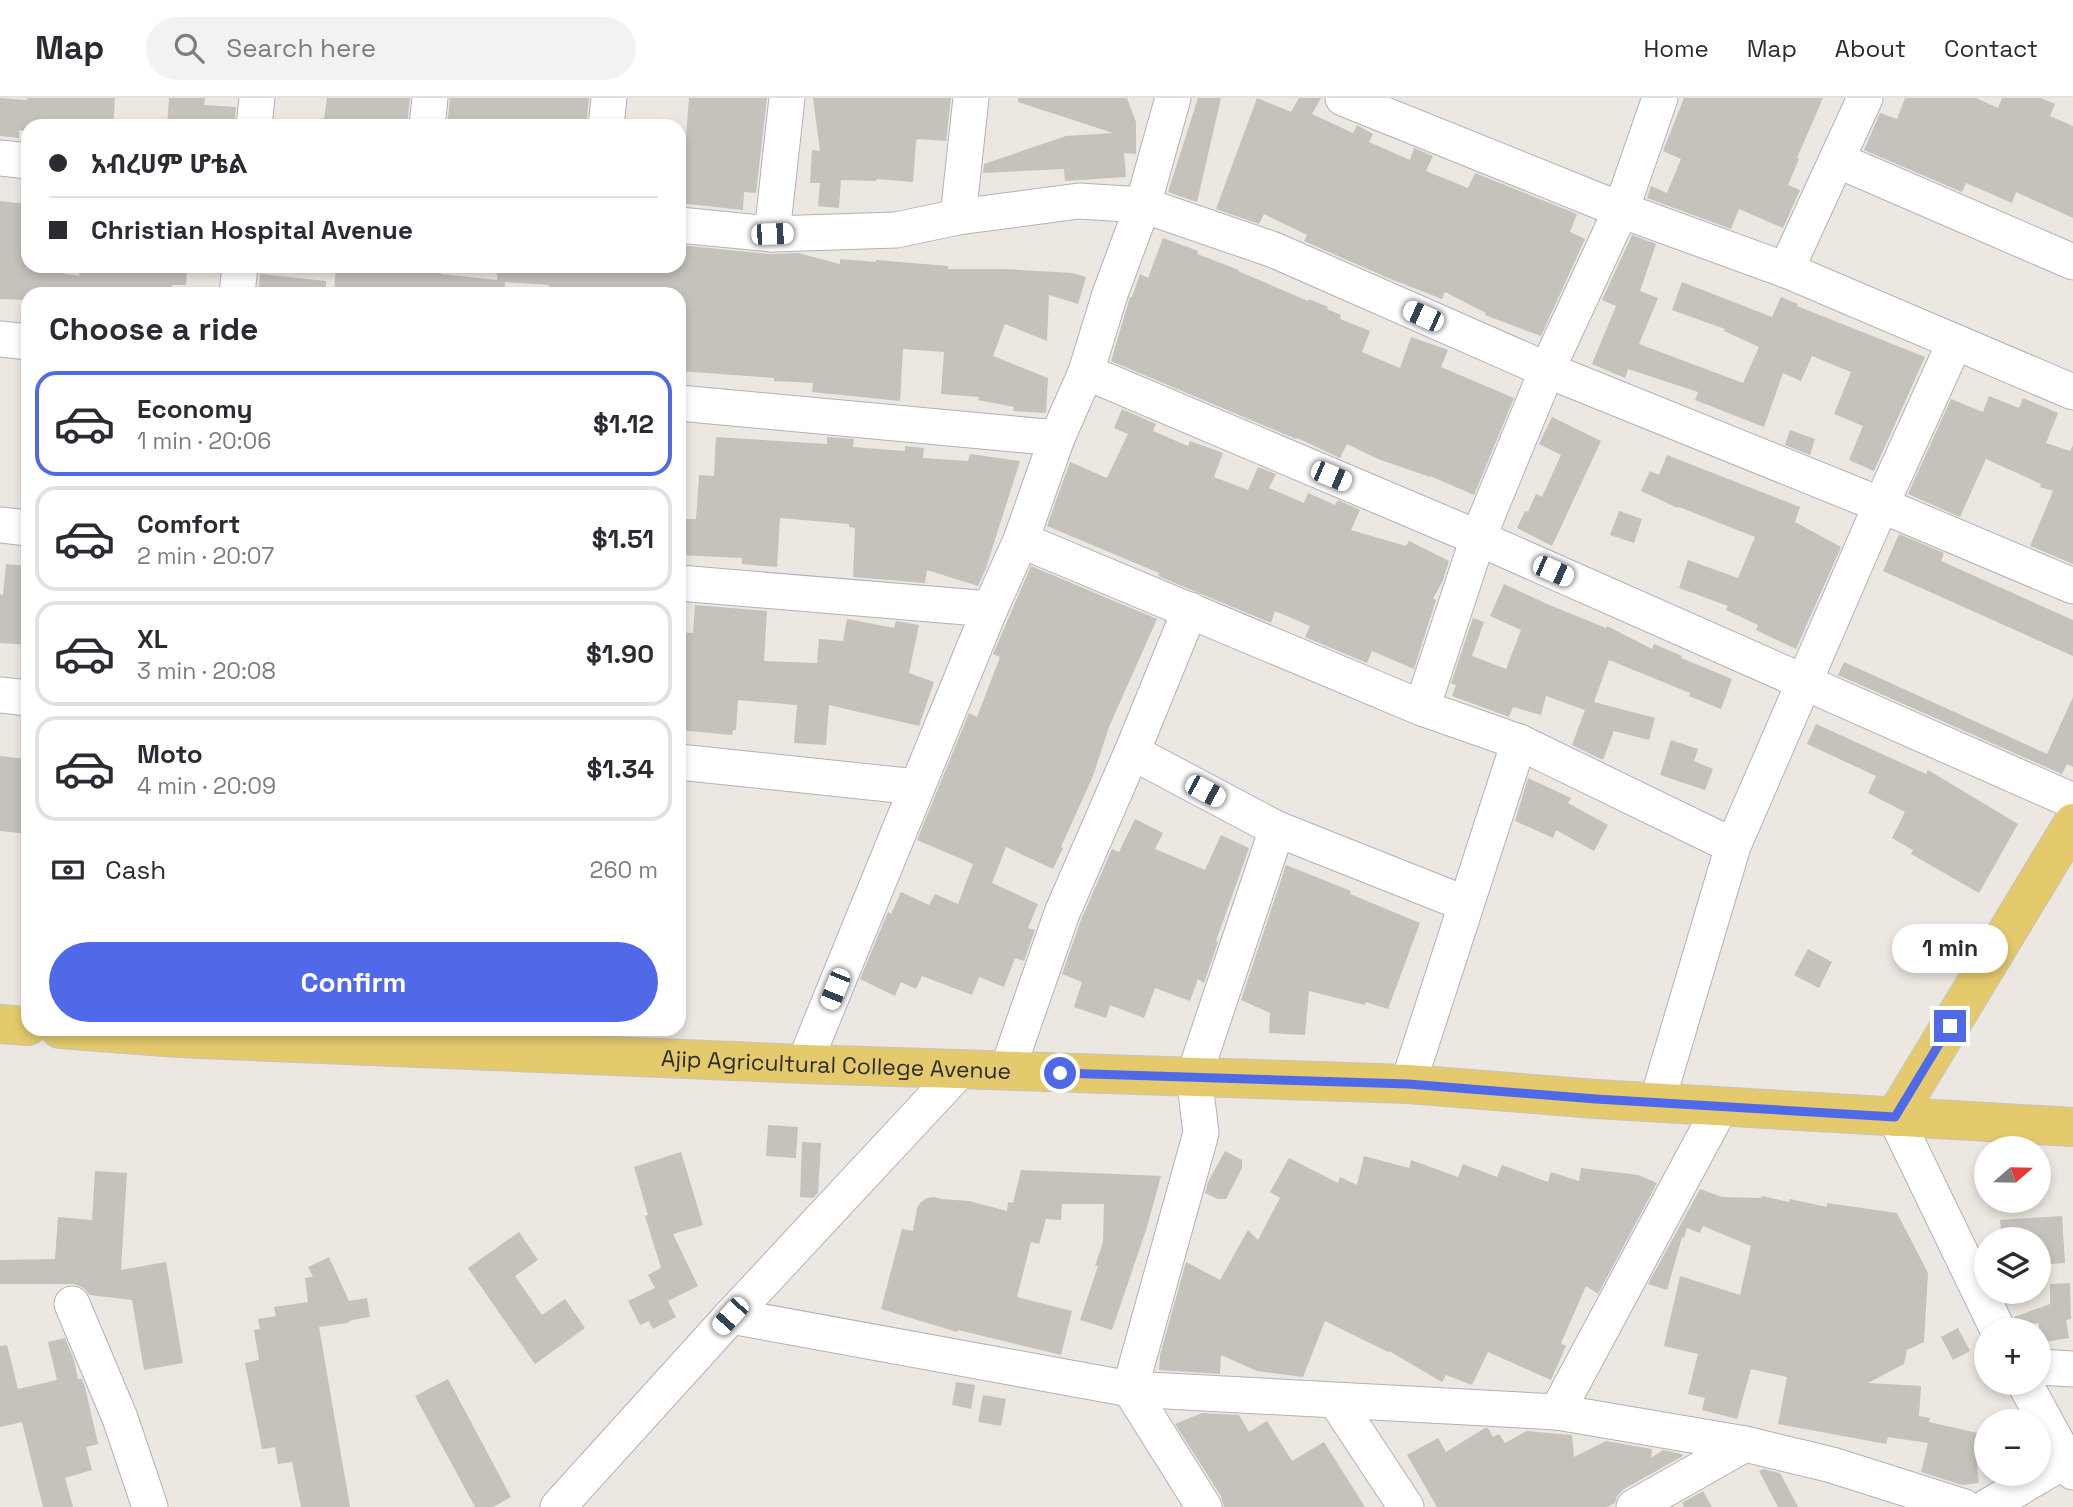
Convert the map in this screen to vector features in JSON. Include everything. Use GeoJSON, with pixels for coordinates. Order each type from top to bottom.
{"type":"FeatureCollection","features":[{"type":"Feature","properties":{"kind":"main road"},"geometry":{"type":"LineString","coordinates":[[1895,1117],[2073,823]]}},
{"type":"Feature","properties":{"kind":"main road"},"geometry":{"type":"LineString","coordinates":[[0,1024],[21,1026]]}},
{"type":"Feature","properties":{"kind":"main road","name":"Ajip Agricultural College Avenue"},"geometry":{"type":"LineString","coordinates":[[218,1036],[804,1065],[1408,1084],[2073,1127]]}},
{"type":"Feature","properties":{"kind":"street"},"geometry":{"type":"LineString","coordinates":[[255,119],[257,98]]}},
{"type":"Feature","properties":{"kind":"street"},"geometry":{"type":"LineString","coordinates":[[428,119],[430,98]]}},
{"type":"Feature","properties":{"kind":"street"},"geometry":{"type":"LineString","coordinates":[[607,119],[609,98]]}},
{"type":"Feature","properties":{"kind":"street"},"geometry":{"type":"LineString","coordinates":[[772,234],[787,98]]}},
{"type":"Feature","properties":{"kind":"street"},"geometry":{"type":"LineString","coordinates":[[958,217],[971,98]]}},
{"type":"Feature","properties":{"kind":"street"},"geometry":{"type":"LineString","coordinates":[[804,1065],[990,609],[1021,540],[1057,438],[1086,372],[1110,294],[1143,205],[1173,98]]}},
{"type":"Feature","properties":{"kind":"street"},"geometry":{"type":"LineString","coordinates":[[1343,98],[1620,210],[1786,270],[1955,342],[2071,385]]}},
{"type":"Feature","properties":{"kind":"street"},"geometry":{"type":"LineString","coordinates":[[1422,708],[1478,538],[1547,370],[1620,210],[1660,98]]}},
{"type":"Feature","properties":{"kind":"street"},"geometry":{"type":"LineString","coordinates":[[1786,270],[1865,98]]}},
{"type":"Feature","properties":{"kind":"street"},"geometry":{"type":"LineString","coordinates":[[0,158],[21,160]]}},
{"type":"Feature","properties":{"kind":"street"},"geometry":{"type":"LineString","coordinates":[[1837,160],[2073,262]]}},
{"type":"Feature","properties":{"kind":"street"},"geometry":{"type":"LineString","coordinates":[[686,226],[772,234],[896,230],[958,217],[1079,201],[1143,205],[1274,250],[1547,370],[2073,586]]}},
{"type":"Feature","properties":{"kind":"street"},"geometry":{"type":"LineString","coordinates":[[0,339],[21,341]]}},
{"type":"Feature","properties":{"kind":"street"},"geometry":{"type":"LineString","coordinates":[[1657,1102],[1732,846],[1955,342]]}},
{"type":"Feature","properties":{"kind":"street"},"geometry":{"type":"LineString","coordinates":[[1086,372],[1478,538],[2073,801]]}},
{"type":"Feature","properties":{"kind":"street"},"geometry":{"type":"LineString","coordinates":[[686,404],[1057,438]]}},
{"type":"Feature","properties":{"kind":"street"},"geometry":{"type":"LineString","coordinates":[[0,525],[21,527]]}},
{"type":"Feature","properties":{"kind":"street"},"geometry":{"type":"LineString","coordinates":[[1021,540],[1422,708],[1519,742],[1732,846]]}},
{"type":"Feature","properties":{"kind":"street"},"geometry":{"type":"LineString","coordinates":[[686,584],[990,609]]}},
{"type":"Feature","properties":{"kind":"street"},"geometry":{"type":"LineString","coordinates":[[1007,1071],[1062,913],[1190,610]]}},
{"type":"Feature","properties":{"kind":"street"},"geometry":{"type":"LineString","coordinates":[[0,695],[21,697]]}},
{"type":"Feature","properties":{"kind":"street"},"geometry":{"type":"LineString","coordinates":[[1408,1084],[1519,742]]}},
{"type":"Feature","properties":{"kind":"street"},"geometry":{"type":"LineString","coordinates":[[1132,752],[1277,829],[1466,904]]}},
{"type":"Feature","properties":{"kind":"street"},"geometry":{"type":"LineString","coordinates":[[686,763],[917,787]]}},
{"type":"Feature","properties":{"kind":"street"},"geometry":{"type":"LineString","coordinates":[[1204,1507],[1130,1389],[1201,1133],[1194,1076],[1277,829]]}},
{"type":"Feature","properties":{"kind":"street"},"geometry":{"type":"LineString","coordinates":[[558,1507],[730,1316],[961,1069]]}},
{"type":"Feature","properties":{"kind":"street"},"geometry":{"type":"LineString","coordinates":[[1557,1412],[1721,1106]]}},
{"type":"Feature","properties":{"kind":"street"},"geometry":{"type":"LineString","coordinates":[[1895,1117],[1992,1318]]}},
{"type":"Feature","properties":{"kind":"street"},"geometry":{"type":"LineString","coordinates":[[72,1304],[120,1418],[150,1507]]}},
{"type":"Feature","properties":{"kind":"street"},"geometry":{"type":"LineString","coordinates":[[730,1316],[1130,1389],[1557,1412],[1745,1444],[1832,1465],[1964,1507]]}},
{"type":"Feature","properties":{"kind":"street"},"geometry":{"type":"LineString","coordinates":[[2051,1368],[2073,1369]]}},
{"type":"Feature","properties":{"kind":"street"},"geometry":{"type":"LineString","coordinates":[[1987,1507],[2070,1466],[2031,1395]]}},
{"type":"Feature","properties":{"kind":"street"},"geometry":{"type":"LineString","coordinates":[[1336,1401],[1406,1507]]}},
{"type":"Feature","properties":{"kind":"street"},"geometry":{"type":"LineString","coordinates":[[1634,1507],[1745,1444]]}},
{"type":"Feature","properties":{"kind":"building"},"geometry":{"type":"Polygon","coordinates":[[[0,98],[115,98],[114,119],[21,119],[19,138],[0,136],[0,98]]]}},
{"type":"Feature","properties":{"kind":"building"},"geometry":{"type":"Polygon","coordinates":[[[169,98],[205,98],[204,105],[236,107],[235,119],[168,119],[169,98]]]}},
{"type":"Feature","properties":{"kind":"building"},"geometry":{"type":"Polygon","coordinates":[[[327,98],[410,98],[408,119],[324,119],[327,98]]]}},
{"type":"Feature","properties":{"kind":"building"},"geometry":{"type":"Polygon","coordinates":[[[450,98],[589,98],[587,119],[448,119],[450,98]]]}},
{"type":"Feature","properties":{"kind":"building"},"geometry":{"type":"Polygon","coordinates":[[[689,98],[767,98],[756,193],[744,192],[743,210],[686,204],[689,98]]]}},
{"type":"Feature","properties":{"kind":"building"},"geometry":{"type":"Polygon","coordinates":[[[813,98],[951,98],[946,141],[916,141],[913,182],[841,180],[839,208],[818,206],[820,183],[810,183],[812,150],[820,151],[813,98]]]}},
{"type":"Feature","properties":{"kind":"building"},"geometry":{"type":"Polygon","coordinates":[[[1018,98],[1127,98],[1136,122],[1136,154],[1124,153],[1126,177],[1065,181],[1064,169],[983,173],[984,164],[1066,136],[1113,133],[1018,102],[1018,98]]]}},
{"type":"Feature","properties":{"kind":"building"},"geometry":{"type":"Polygon","coordinates":[[[1198,98],[1221,98],[1197,202],[1168,192],[1198,98]]]}},
{"type":"Feature","properties":{"kind":"building"},"geometry":{"type":"Polygon","coordinates":[[[1257,98],[1291,112],[1299,98],[1321,98],[1312,114],[1353,133],[1357,125],[1373,134],[1369,142],[1410,160],[1414,148],[1433,156],[1426,171],[1468,188],[1475,173],[1577,214],[1570,232],[1585,239],[1541,336],[1485,315],[1486,313],[1445,292],[1442,299],[1388,278],[1304,241],[1307,235],[1264,214],[1259,224],[1216,209],[1257,98]]]}},
{"type":"Feature","properties":{"kind":"building"},"geometry":{"type":"Polygon","coordinates":[[[1684,98],[1823,98],[1788,185],[1800,190],[1783,228],[1739,209],[1731,229],[1647,198],[1651,186],[1667,193],[1681,159],[1663,151],[1684,98]]]}},
{"type":"Feature","properties":{"kind":"building"},"geometry":{"type":"Polygon","coordinates":[[[1905,98],[1976,98],[1998,108],[2002,98],[2041,98],[2055,104],[2050,116],[2073,126],[2073,218],[2016,192],[2012,203],[1966,183],[1962,192],[1864,150],[1880,113],[1897,119],[1905,98]]]}},
{"type":"Feature","properties":{"kind":"building"},"geometry":{"type":"Polygon","coordinates":[[[0,201],[21,203],[21,273],[79,276],[80,273],[187,273],[186,285],[172,287],[21,287],[21,300],[0,299],[0,201]]]}},
{"type":"Feature","properties":{"kind":"building"},"geometry":{"type":"Polygon","coordinates":[[[1632,235],[1656,244],[1640,291],[1658,298],[1639,344],[1743,383],[1759,347],[1724,331],[1725,329],[1672,310],[1682,282],[1772,317],[1781,297],[1798,304],[1797,306],[1925,357],[1874,471],[1849,460],[1863,426],[1834,414],[1851,372],[1812,356],[1801,381],[1783,373],[1764,427],[1695,400],[1698,392],[1628,369],[1625,378],[1592,364],[1616,306],[1602,300],[1632,235]]]}},
{"type":"Feature","properties":{"kind":"building"},"geometry":{"type":"Polygon","coordinates":[[[1163,238],[1308,301],[1309,299],[1328,307],[1327,309],[1341,315],[1340,319],[1370,331],[1362,352],[1400,368],[1411,337],[1448,350],[1441,367],[1514,398],[1474,495],[1430,476],[1378,459],[1347,444],[1340,458],[1111,361],[1130,297],[1140,274],[1148,278],[1163,238]]]}},
{"type":"Feature","properties":{"kind":"building"},"geometry":{"type":"Polygon","coordinates":[[[686,246],[770,254],[798,253],[840,264],[840,259],[876,260],[948,266],[948,269],[1072,273],[1086,277],[1078,304],[1049,295],[1047,341],[1005,324],[993,356],[1048,378],[1046,413],[1013,411],[1014,407],[978,400],[979,397],[941,394],[944,352],[903,349],[900,401],[812,392],[813,383],[686,372],[686,287],[549,287],[505,282],[505,287],[334,287],[336,273],[441,273],[497,280],[497,273],[686,273],[686,246]]]}},
{"type":"Feature","properties":{"kind":"building"},"geometry":{"type":"Polygon","coordinates":[[[260,274],[326,281],[326,287],[259,287],[260,274]]]}},
{"type":"Feature","properties":{"kind":"building"},"geometry":{"type":"Polygon","coordinates":[[[1989,396],[2019,408],[2023,398],[2058,413],[2046,443],[2070,451],[2073,445],[2073,564],[2030,546],[2053,491],[1986,459],[1960,517],[1908,494],[1951,399],[1983,412],[1989,396]]]}},
{"type":"Feature","properties":{"kind":"building"},"geometry":{"type":"Polygon","coordinates":[[[1122,409],[1156,424],[1153,431],[1188,446],[1190,441],[1223,453],[1214,477],[1248,490],[1258,467],[1276,474],[1269,488],[1304,503],[1308,493],[1335,505],[1338,500],[1360,510],[1351,530],[1406,546],[1409,541],[1449,561],[1433,599],[1436,600],[1414,669],[1372,651],[1367,663],[1305,637],[1310,626],[1275,611],[1271,623],[1047,526],[1070,462],[1107,478],[1128,434],[1114,428],[1122,409]]]}},
{"type":"Feature","properties":{"kind":"building"},"geometry":{"type":"Polygon","coordinates":[[[1552,417],[1601,441],[1552,546],[1517,528],[1536,494],[1542,497],[1561,455],[1539,444],[1552,417]]]}},
{"type":"Feature","properties":{"kind":"building"},"geometry":{"type":"Polygon","coordinates":[[[1790,430],[1815,439],[1810,455],[1785,445],[1790,430]]]}},
{"type":"Feature","properties":{"kind":"building"},"geometry":{"type":"Polygon","coordinates":[[[716,437],[827,444],[827,437],[854,439],[853,447],[905,451],[905,446],[924,448],[923,458],[968,461],[970,454],[1020,461],[978,586],[927,570],[925,583],[853,577],[855,528],[849,527],[849,524],[780,518],[777,567],[742,564],[742,558],[686,555],[686,519],[696,519],[699,475],[714,476],[716,437]]]}},
{"type":"Feature","properties":{"kind":"building"},"geometry":{"type":"Polygon","coordinates":[[[1667,455],[1800,507],[1795,522],[1841,547],[1796,649],[1756,630],[1758,625],[1726,610],[1728,606],[1679,588],[1688,560],[1738,578],[1755,537],[1641,491],[1650,471],[1659,475],[1667,455]]]}},
{"type":"Feature","properties":{"kind":"building"},"geometry":{"type":"Polygon","coordinates":[[[1619,511],[1642,519],[1634,543],[1610,535],[1619,511]]]}},
{"type":"Feature","properties":{"kind":"building"},"geometry":{"type":"Polygon","coordinates":[[[1899,534],[1944,553],[1941,561],[2073,620],[2073,656],[1883,571],[1899,534]]]}},
{"type":"Feature","properties":{"kind":"building"},"geometry":{"type":"Polygon","coordinates":[[[6,564],[21,565],[21,644],[0,643],[0,594],[3,595],[6,564]]]}},
{"type":"Feature","properties":{"kind":"building"},"geometry":{"type":"Polygon","coordinates":[[[1031,566],[1157,619],[1109,727],[1093,776],[1053,869],[1006,847],[992,883],[1038,904],[1028,928],[1035,930],[1024,961],[1015,958],[1004,987],[979,977],[972,995],[922,976],[916,989],[901,982],[895,996],[860,979],[888,912],[891,914],[901,892],[929,905],[935,894],[958,904],[973,864],[917,840],[969,713],[977,717],[1000,657],[993,654],[1031,566]]]}},
{"type":"Feature","properties":{"kind":"building"},"geometry":{"type":"Polygon","coordinates":[[[1504,584],[1547,604],[1606,628],[1607,626],[1652,649],[1654,644],[1732,679],[1721,709],[1689,696],[1690,693],[1609,660],[1594,702],[1655,718],[1649,740],[1614,731],[1603,760],[1572,745],[1585,710],[1546,696],[1541,715],[1513,707],[1509,717],[1452,696],[1456,685],[1451,683],[1473,618],[1484,622],[1472,656],[1506,669],[1521,630],[1490,616],[1504,584]]]}},
{"type":"Feature","properties":{"kind":"building"},"geometry":{"type":"Polygon","coordinates":[[[695,605],[767,611],[764,661],[817,663],[819,639],[843,641],[847,619],[894,628],[896,621],[919,625],[909,673],[934,682],[919,726],[829,705],[826,745],[794,743],[797,705],[738,700],[736,730],[733,730],[732,735],[686,731],[686,632],[693,633],[695,605]]]}},
{"type":"Feature","properties":{"kind":"building"},"geometry":{"type":"Polygon","coordinates":[[[1844,662],[2047,754],[2073,697],[2073,767],[2067,764],[2062,774],[1838,675],[1844,662]]]}},
{"type":"Feature","properties":{"kind":"building"},"geometry":{"type":"Polygon","coordinates":[[[1816,724],[1926,774],[1928,770],[2018,824],[1979,893],[1911,854],[1913,850],[1892,838],[1905,812],[1868,793],[1876,776],[1807,744],[1816,724]]]}},
{"type":"Feature","properties":{"kind":"building"},"geometry":{"type":"Polygon","coordinates":[[[1671,740],[1698,749],[1694,761],[1713,769],[1705,790],[1660,775],[1671,740]]]}},
{"type":"Feature","properties":{"kind":"building"},"geometry":{"type":"Polygon","coordinates":[[[0,756],[21,758],[21,833],[0,831],[0,756]]]}},
{"type":"Feature","properties":{"kind":"building"},"geometry":{"type":"Polygon","coordinates":[[[1528,778],[1571,798],[1568,803],[1608,825],[1594,851],[1556,830],[1553,838],[1515,821],[1528,778]]]}},
{"type":"Feature","properties":{"kind":"building"},"geometry":{"type":"Polygon","coordinates":[[[1135,819],[1163,833],[1155,849],[1205,870],[1221,835],[1249,848],[1204,983],[1198,979],[1190,1001],[1155,988],[1144,1018],[1110,1005],[1106,1018],[1074,1007],[1082,982],[1062,974],[1081,920],[1112,849],[1119,852],[1135,819]]]}},
{"type":"Feature","properties":{"kind":"building"},"geometry":{"type":"Polygon","coordinates":[[[1286,865],[1420,923],[1388,1009],[1309,991],[1305,1035],[1269,1033],[1270,1013],[1241,1000],[1286,865]]]}},
{"type":"Feature","properties":{"kind":"building"},"geometry":{"type":"Polygon","coordinates":[[[1808,949],[1832,962],[1819,988],[1794,975],[1808,949]]]}},
{"type":"Feature","properties":{"kind":"building"},"geometry":{"type":"Polygon","coordinates":[[[768,1125],[798,1127],[796,1158],[766,1156],[768,1125]]]}},
{"type":"Feature","properties":{"kind":"building"},"geometry":{"type":"Polygon","coordinates":[[[802,1142],[821,1143],[818,1193],[813,1198],[800,1197],[802,1142]]]}},
{"type":"Feature","properties":{"kind":"building"},"geometry":{"type":"Polygon","coordinates":[[[1225,1151],[1242,1160],[1242,1168],[1226,1199],[1218,1199],[1205,1193],[1225,1151]]]}},
{"type":"Feature","properties":{"kind":"building"},"geometry":{"type":"Polygon","coordinates":[[[681,1152],[703,1225],[673,1234],[698,1286],[668,1301],[676,1317],[653,1329],[649,1321],[640,1325],[628,1301],[655,1288],[648,1275],[661,1268],[634,1167],[681,1152]]]}},
{"type":"Feature","properties":{"kind":"building"},"geometry":{"type":"Polygon","coordinates":[[[1364,1156],[1409,1168],[1411,1160],[1458,1177],[1463,1164],[1497,1177],[1502,1165],[1548,1182],[1551,1172],[1579,1181],[1581,1168],[1638,1175],[1657,1183],[1598,1294],[1586,1286],[1561,1343],[1566,1346],[1551,1380],[1488,1352],[1472,1385],[1446,1375],[1442,1382],[1389,1351],[1325,1321],[1303,1377],[1257,1371],[1221,1355],[1220,1374],[1159,1370],[1160,1355],[1186,1262],[1220,1280],[1248,1230],[1258,1240],[1280,1198],[1270,1192],[1289,1158],[1338,1183],[1340,1177],[1357,1185],[1364,1156]]]}},
{"type":"Feature","properties":{"kind":"building"},"geometry":{"type":"Polygon","coordinates":[[[1021,1170],[1161,1176],[1147,1227],[1112,1330],[1080,1320],[1103,1242],[1104,1204],[1062,1204],[1061,1220],[1046,1219],[1039,1244],[1031,1242],[1017,1297],[1072,1311],[1061,1355],[958,1330],[957,1332],[881,1309],[902,1229],[913,1231],[917,1208],[921,1202],[934,1197],[969,1201],[1007,1211],[1008,1202],[1013,1203],[1021,1170]]]}},
{"type":"Feature","properties":{"kind":"building"},"geometry":{"type":"Polygon","coordinates":[[[95,1171],[127,1173],[121,1270],[166,1262],[183,1363],[144,1370],[132,1300],[90,1295],[84,1288],[74,1284],[0,1284],[0,1260],[55,1259],[58,1217],[92,1220],[95,1171]]]}},
{"type":"Feature","properties":{"kind":"building"},"geometry":{"type":"Polygon","coordinates":[[[1700,1189],[1722,1197],[1762,1196],[1827,1207],[1827,1203],[1897,1213],[1928,1273],[1924,1342],[1907,1350],[1904,1364],[1868,1383],[1921,1386],[1919,1416],[1930,1418],[1929,1422],[1974,1432],[1974,1484],[1962,1485],[1921,1472],[1928,1443],[1888,1437],[1886,1444],[1778,1424],[1787,1377],[1751,1369],[1737,1419],[1702,1410],[1705,1398],[1688,1394],[1698,1354],[1664,1346],[1680,1276],[1740,1295],[1751,1246],[1703,1226],[1700,1233],[1687,1228],[1667,1290],[1648,1284],[1700,1189]]]}},
{"type":"Feature","properties":{"kind":"building"},"geometry":{"type":"Polygon","coordinates":[[[2062,1216],[2065,1263],[2051,1264],[2051,1227],[2001,1227],[2000,1220],[2062,1216]]]}},
{"type":"Feature","properties":{"kind":"building"},"geometry":{"type":"Polygon","coordinates":[[[519,1232],[538,1260],[515,1276],[542,1315],[565,1299],[585,1328],[535,1364],[468,1268],[519,1232]]]}},
{"type":"Feature","properties":{"kind":"building"},"geometry":{"type":"Polygon","coordinates":[[[329,1257],[349,1301],[367,1298],[370,1317],[319,1327],[350,1507],[301,1507],[292,1462],[278,1464],[275,1447],[262,1449],[245,1363],[259,1360],[254,1330],[260,1329],[258,1319],[276,1316],[274,1307],[308,1302],[305,1278],[313,1277],[308,1267],[329,1257]]]}},
{"type":"Feature","properties":{"kind":"building"},"geometry":{"type":"Polygon","coordinates":[[[2070,1283],[2071,1319],[2066,1320],[2069,1338],[2051,1341],[2051,1318],[2014,1317],[2051,1304],[2051,1284],[2070,1283]]]}},
{"type":"Feature","properties":{"kind":"building"},"geometry":{"type":"Polygon","coordinates":[[[1958,1328],[1970,1351],[1953,1360],[1941,1337],[1958,1328]]]}},
{"type":"Feature","properties":{"kind":"building"},"geometry":{"type":"Polygon","coordinates":[[[65,1338],[78,1379],[82,1379],[85,1387],[98,1444],[86,1447],[92,1470],[65,1478],[73,1507],[43,1507],[22,1422],[0,1427],[0,1346],[7,1345],[18,1389],[57,1380],[48,1342],[65,1338]]]}},
{"type":"Feature","properties":{"kind":"building"},"geometry":{"type":"Polygon","coordinates":[[[448,1379],[511,1497],[493,1507],[475,1507],[415,1396],[448,1379]]]}},
{"type":"Feature","properties":{"kind":"building"},"geometry":{"type":"Polygon","coordinates":[[[956,1382],[975,1385],[971,1409],[952,1405],[956,1382]]]}},
{"type":"Feature","properties":{"kind":"building"},"geometry":{"type":"Polygon","coordinates":[[[983,1395],[1006,1399],[1001,1426],[978,1422],[983,1395]]]}},
{"type":"Feature","properties":{"kind":"building"},"geometry":{"type":"Polygon","coordinates":[[[1202,1413],[1239,1415],[1249,1432],[1267,1421],[1292,1461],[1324,1442],[1365,1507],[1224,1507],[1221,1496],[1175,1424],[1202,1413]]]}},
{"type":"Feature","properties":{"kind":"building"},"geometry":{"type":"Polygon","coordinates":[[[1488,1428],[1493,1437],[1499,1434],[1505,1443],[1527,1431],[1572,1435],[1574,1457],[1606,1441],[1652,1449],[1651,1458],[1663,1450],[1683,1456],[1624,1489],[1617,1496],[1615,1503],[1607,1507],[1437,1507],[1407,1455],[1438,1438],[1446,1452],[1488,1428]]]}},
{"type":"Feature","properties":{"kind":"building"},"geometry":{"type":"Polygon","coordinates":[[[1763,1469],[1780,1473],[1798,1507],[1778,1507],[1759,1471],[1763,1469]]]}},
{"type":"Feature","properties":{"kind":"building"},"geometry":{"type":"Polygon","coordinates":[[[1703,1491],[1712,1507],[1684,1507],[1682,1503],[1703,1491]]]}},
{"type":"Feature","properties":{"kind":"route"},"geometry":{"type":"LineString","coordinates":[[1060,1073],[1408,1084],[1596,1099],[1895,1117],[1950,1026]]}}]}
